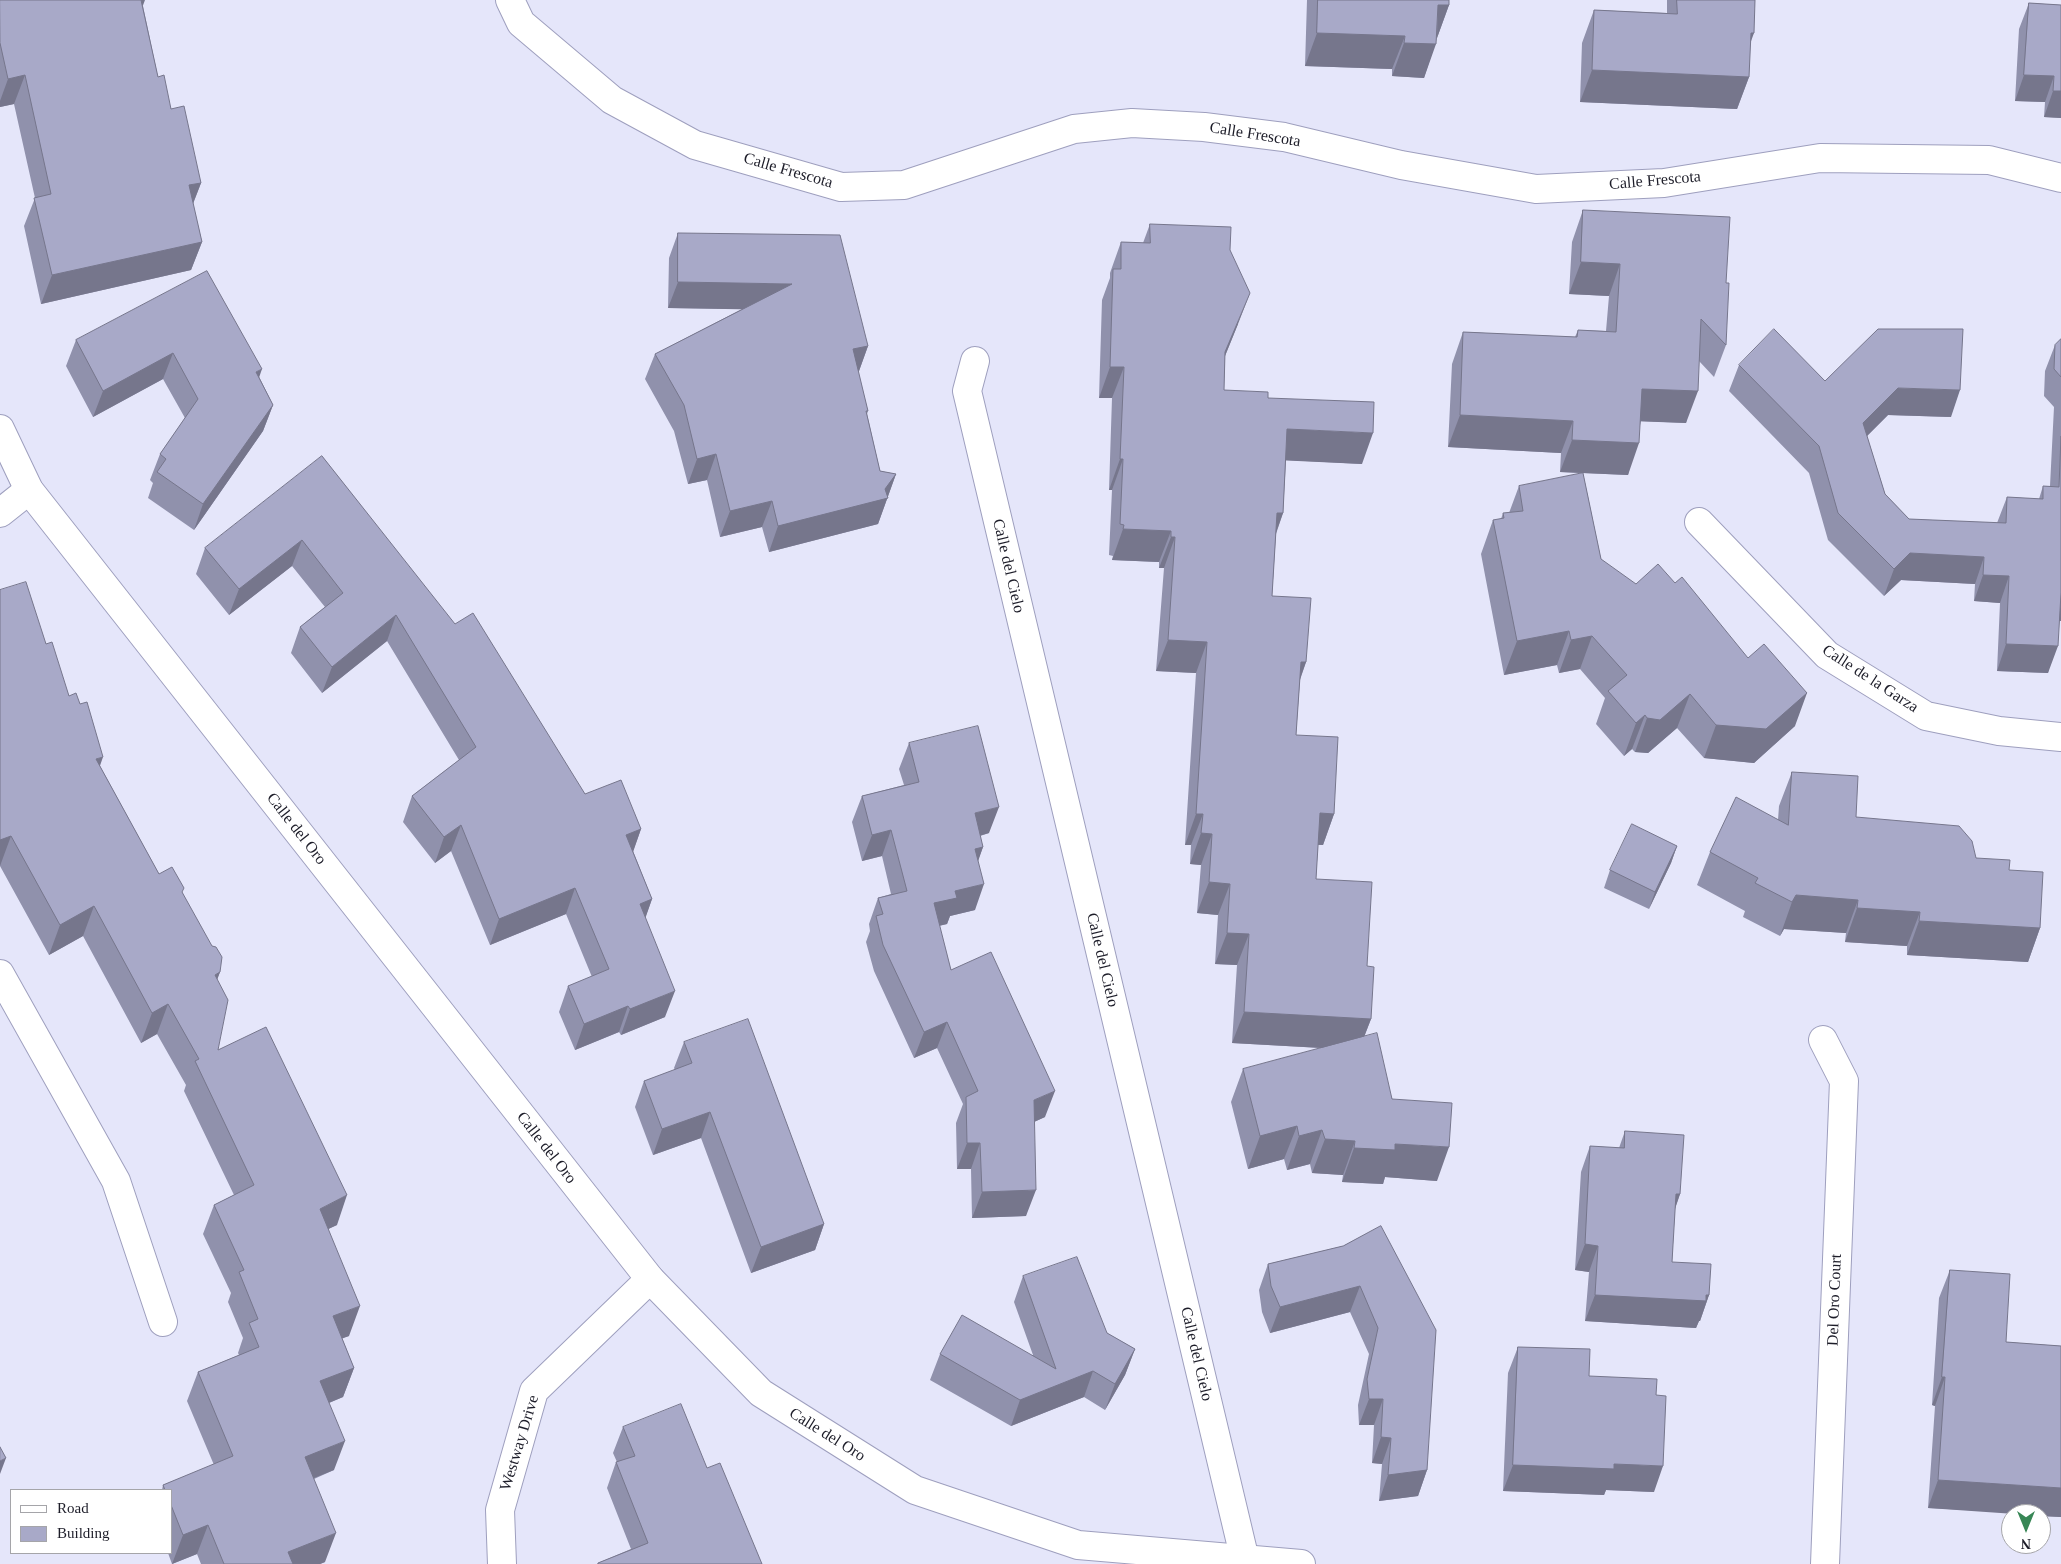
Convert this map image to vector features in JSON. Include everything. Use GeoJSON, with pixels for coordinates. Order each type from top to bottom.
{"type":"FeatureCollection","features":[{"type":"Feature","properties":{"kind":"street","name":"Calle Frescota"},"geometry":{"type":"LineString","coordinates":[[510,0],[521,23],[612,100],[695,145],[840,187],[904,185],[1074,129],[1132,123],[1204,127],[1284,137],[1401,165],[1536,189],[1664,183],[1820,158],[1989,160],[2061,178]]}},
{"type":"Feature","properties":{"kind":"street","name":"Calle del Cielo"},"geometry":{"type":"LineString","coordinates":[[975,361],[967,391],[1245,1560]]}},
{"type":"Feature","properties":{"kind":"street","name":"Calle del Oro"},"geometry":{"type":"LineString","coordinates":[[0,429],[29,490],[650,1279],[761,1393],[915,1490],[1078,1545],[1301,1564]]}},
{"type":"Feature","properties":{"kind":"street"},"geometry":{"type":"LineString","coordinates":[[0,513],[29,490]]}},
{"type":"Feature","properties":{"kind":"street","name":"Calle de la Garza"},"geometry":{"type":"LineString","coordinates":[[1699,522],[1827,655],[1926,716],[1999,731],[2061,737]]}},
{"type":"Feature","properties":{"kind":"street"},"geometry":{"type":"LineString","coordinates":[[0,974],[116,1181],[163,1322]]}},
{"type":"Feature","properties":{"kind":"street","name":"Del Oro Court"},"geometry":{"type":"LineString","coordinates":[[1823,1040],[1844,1081],[1825,1564]]}},
{"type":"Feature","properties":{"kind":"street","name":"Westway Drive"},"geometry":{"type":"LineString","coordinates":[[502,1564],[500,1510],[534,1391],[650,1279]]}},
{"type":"Feature","properties":{"kind":"building"},"geometry":{"type":"Polygon","coordinates":[[[0,0],[141,0],[158,77],[164,75],[171,109],[184,106],[201,183],[189,185],[202,242],[52,275],[34,198],[51,194],[25,75],[8,79],[0,43],[0,0]]]}},
{"type":"Feature","properties":{"kind":"building"},"geometry":{"type":"Polygon","coordinates":[[[1318,0],[1449,0],[1449,5],[1438,5],[1436,44],[1404,43],[1405,36],[1317,33],[1318,0]]]}},
{"type":"Feature","properties":{"kind":"building"},"geometry":{"type":"Polygon","coordinates":[[[1677,0],[1755,0],[1754,33],[1751,33],[1749,77],[1592,70],[1594,10],[1677,14],[1677,0]]]}},
{"type":"Feature","properties":{"kind":"building"},"geometry":{"type":"Polygon","coordinates":[[[2029,3],[2061,5],[2061,91],[2053,91],[2054,76],[2024,75],[2029,3]]]}},
{"type":"Feature","properties":{"kind":"building"},"geometry":{"type":"Polygon","coordinates":[[[1583,210],[1730,217],[1726,283],[1729,283],[1726,345],[1701,319],[1698,391],[1642,389],[1639,443],[1572,440],[1573,421],[1460,415],[1463,332],[1577,337],[1578,330],[1616,332],[1620,264],[1581,262],[1583,210]]]}},
{"type":"Feature","properties":{"kind":"building"},"geometry":{"type":"Polygon","coordinates":[[[1150,224],[1231,227],[1230,250],[1250,293],[1225,352],[1224,390],[1268,392],[1268,398],[1374,402],[1373,433],[1287,429],[1283,513],[1277,513],[1272,596],[1311,598],[1306,662],[1301,662],[1296,735],[1338,737],[1334,814],[1320,813],[1316,879],[1372,882],[1367,966],[1374,967],[1371,1019],[1244,1012],[1249,934],[1227,933],[1230,884],[1209,882],[1212,834],[1201,833],[1203,814],[1196,814],[1207,642],[1168,640],[1175,537],[1171,537],[1171,531],[1123,529],[1124,525],[1120,524],[1123,459],[1120,459],[1124,367],[1110,367],[1113,269],[1121,269],[1121,242],[1150,243],[1150,224]]]}},
{"type":"Feature","properties":{"kind":"building"},"geometry":{"type":"Polygon","coordinates":[[[678,233],[840,235],[868,346],[853,349],[880,471],[896,474],[885,489],[888,498],[778,526],[772,501],[730,511],[716,454],[697,459],[684,405],[655,354],[792,284],[678,282],[678,233]]]}},
{"type":"Feature","properties":{"kind":"building"},"geometry":{"type":"Polygon","coordinates":[[[207,271],[262,369],[256,372],[273,405],[203,504],[157,472],[166,459],[160,454],[198,399],[173,353],[103,391],[76,340],[207,271]]]}},
{"type":"Feature","properties":{"kind":"building"},"geometry":{"type":"Polygon","coordinates":[[[1774,329],[1825,381],[1878,329],[1963,329],[1960,390],[1898,388],[1863,423],[1885,494],[1909,519],[2006,523],[2007,497],[2043,499],[2043,486],[2059,487],[2061,436],[2061,593],[2058,646],[2006,644],[2009,576],[1983,575],[1984,557],[1910,553],[1894,569],[1838,513],[1819,446],[1739,365],[1774,329]]]}},
{"type":"Feature","properties":{"kind":"building"},"geometry":{"type":"Polygon","coordinates":[[[2061,339],[2061,377],[2054,369],[2055,345],[2061,339]]]}},
{"type":"Feature","properties":{"kind":"building"},"geometry":{"type":"Polygon","coordinates":[[[322,456],[455,624],[473,613],[585,794],[621,780],[641,829],[626,835],[652,899],[640,904],[675,991],[630,1009],[628,1006],[584,1024],[568,986],[609,969],[575,888],[499,919],[461,825],[444,837],[412,796],[476,747],[396,615],[332,667],[300,627],[343,593],[302,540],[239,589],[205,548],[322,456]]]}},
{"type":"Feature","properties":{"kind":"building"},"geometry":{"type":"Polygon","coordinates":[[[1583,473],[1601,559],[1636,584],[1658,564],[1675,583],[1682,577],[1748,658],[1764,644],[1807,693],[1766,729],[1716,725],[1690,694],[1660,720],[1647,718],[1645,715],[1636,723],[1608,691],[1627,675],[1592,636],[1571,640],[1569,631],[1517,641],[1493,520],[1504,518],[1503,513],[1523,511],[1519,486],[1583,473]]]}},
{"type":"Feature","properties":{"kind":"building"},"geometry":{"type":"Polygon","coordinates":[[[26,582],[46,644],[52,642],[69,696],[76,693],[80,704],[87,702],[103,757],[96,759],[159,874],[172,867],[184,888],[182,892],[212,946],[216,947],[222,957],[220,972],[215,975],[228,1000],[218,1050],[266,1027],[347,1195],[320,1209],[360,1306],[333,1316],[354,1368],[320,1381],[345,1441],[305,1457],[336,1533],[288,1552],[293,1564],[224,1564],[208,1525],[183,1535],[172,1508],[172,1489],[165,1489],[163,1485],[233,1456],[198,1372],[259,1347],[249,1323],[258,1319],[239,1272],[244,1270],[214,1205],[254,1185],[195,1061],[199,1059],[168,1004],[152,1013],[94,906],[60,925],[11,836],[0,840],[0,590],[26,582]]]}},
{"type":"Feature","properties":{"kind":"building"},"geometry":{"type":"Polygon","coordinates":[[[978,726],[999,807],[975,813],[983,847],[975,849],[984,884],[955,891],[957,898],[934,903],[951,970],[991,952],[1055,1091],[1034,1100],[1036,1190],[982,1192],[980,1143],[967,1143],[966,1097],[978,1091],[947,1022],[924,1032],[883,945],[876,916],[883,914],[878,898],[907,891],[891,830],[872,835],[862,796],[919,782],[909,743],[978,726]]]}},
{"type":"Feature","properties":{"kind":"building"},"geometry":{"type":"Polygon","coordinates":[[[1792,772],[1858,776],[1856,817],[1959,826],[1972,841],[1976,858],[2010,860],[2009,870],[2043,872],[2040,928],[1919,921],[1920,912],[1857,908],[1858,900],[1796,895],[1792,902],[1755,883],[1758,878],[1710,852],[1736,797],[1788,825],[1792,772]]]}},
{"type":"Feature","properties":{"kind":"building"},"geometry":{"type":"Polygon","coordinates":[[[1632,824],[1677,846],[1655,892],[1610,870],[1632,824]]]}},
{"type":"Feature","properties":{"kind":"building"},"geometry":{"type":"Polygon","coordinates":[[[748,1019],[824,1224],[761,1247],[710,1112],[662,1129],[644,1081],[692,1063],[684,1042],[748,1019]]]}},
{"type":"Feature","properties":{"kind":"building"},"geometry":{"type":"Polygon","coordinates":[[[1377,1033],[1392,1099],[1452,1103],[1449,1147],[1395,1144],[1395,1150],[1354,1148],[1355,1141],[1325,1139],[1322,1130],[1299,1136],[1297,1126],[1260,1136],[1243,1069],[1377,1033]]]}},
{"type":"Feature","properties":{"kind":"building"},"geometry":{"type":"Polygon","coordinates":[[[1625,1131],[1684,1135],[1680,1194],[1676,1194],[1672,1262],[1711,1264],[1709,1295],[1706,1295],[1706,1301],[1595,1295],[1598,1246],[1585,1244],[1590,1146],[1624,1148],[1625,1131]]]}},
{"type":"Feature","properties":{"kind":"building"},"geometry":{"type":"Polygon","coordinates":[[[1381,1226],[1436,1330],[1427,1470],[1388,1475],[1391,1438],[1381,1437],[1383,1399],[1369,1399],[1367,1379],[1378,1328],[1360,1286],[1280,1307],[1271,1286],[1268,1264],[1343,1246],[1381,1226]]]}},
{"type":"Feature","properties":{"kind":"building"},"geometry":{"type":"Polygon","coordinates":[[[1077,1257],[1107,1333],[1135,1349],[1115,1384],[1093,1371],[1020,1400],[940,1354],[962,1315],[1056,1369],[1023,1276],[1077,1257]]]}},
{"type":"Feature","properties":{"kind":"building"},"geometry":{"type":"Polygon","coordinates":[[[1950,1270],[2010,1274],[2006,1342],[2061,1346],[2061,1488],[1938,1480],[1945,1377],[1942,1377],[1950,1270]]]}},
{"type":"Feature","properties":{"kind":"building"},"geometry":{"type":"Polygon","coordinates":[[[1518,1347],[1590,1349],[1589,1376],[1657,1379],[1656,1395],[1666,1396],[1663,1466],[1614,1464],[1614,1469],[1513,1465],[1518,1347]]]}},
{"type":"Feature","properties":{"kind":"building"},"geometry":{"type":"Polygon","coordinates":[[[681,1404],[707,1468],[720,1463],[762,1564],[598,1564],[648,1543],[616,1462],[635,1456],[623,1427],[681,1404]]]}},
{"type":"Feature","properties":{"kind":"building"},"geometry":{"type":"Polygon","coordinates":[[[0,1447],[6,1458],[0,1461],[0,1447]]]}}]}
